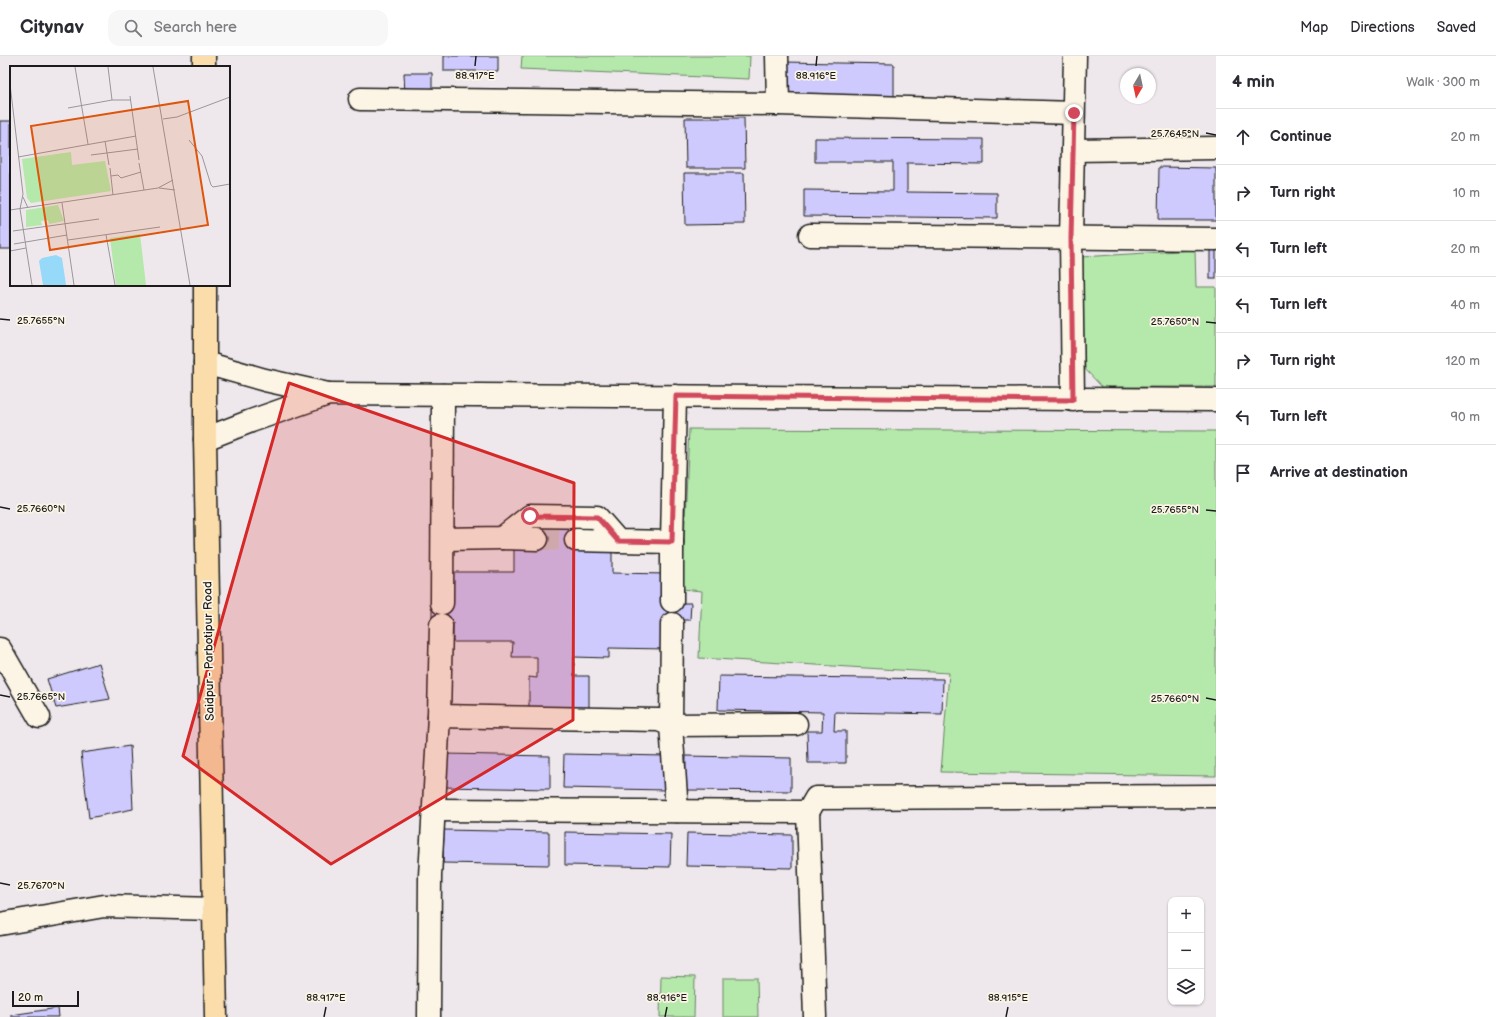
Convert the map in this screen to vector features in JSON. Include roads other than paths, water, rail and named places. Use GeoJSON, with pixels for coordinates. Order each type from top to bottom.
{"type":"FeatureCollection","features":[{"type":"Feature","properties":{"kind":"main road","name":"Saidpur - Parbotipur Road"},"geometry":{"type":"LineString","coordinates":[[205,286],[205,439],[216,1017]]}},
{"type":"Feature","properties":{"kind":"street"},"geometry":{"type":"LineString","coordinates":[[777,56],[778,104]]}},
{"type":"Feature","properties":{"kind":"street"},"geometry":{"type":"LineString","coordinates":[[1073,400],[1071,238],[1075,56]]}},
{"type":"Feature","properties":{"kind":"street"},"geometry":{"type":"LineString","coordinates":[[360,99],[778,104],[1074,113]]}},
{"type":"Feature","properties":{"kind":"street"},"geometry":{"type":"LineString","coordinates":[[1073,150],[1216,148]]}},
{"type":"Feature","properties":{"kind":"street"},"geometry":{"type":"LineString","coordinates":[[810,235],[1216,239]]}},
{"type":"Feature","properties":{"kind":"street"},"geometry":{"type":"LineString","coordinates":[[205,363],[266,380],[328,394],[1216,400]]}},
{"type":"Feature","properties":{"kind":"street"},"geometry":{"type":"LineString","coordinates":[[205,439],[328,394]]}},
{"type":"Feature","properties":{"kind":"street"},"geometry":{"type":"LineString","coordinates":[[442,603],[443,395]]}},
{"type":"Feature","properties":{"kind":"street"},"geometry":{"type":"LineString","coordinates":[[672,601],[676,396]]}},
{"type":"Feature","properties":{"kind":"street"},"geometry":{"type":"LineString","coordinates":[[502,538],[530,516],[597,517],[618,541]]}},
{"type":"Feature","properties":{"kind":"street"},"geometry":{"type":"LineString","coordinates":[[443,539],[537,539]]}},
{"type":"Feature","properties":{"kind":"street"},"geometry":{"type":"LineString","coordinates":[[576,540],[672,542]]}},
{"type":"Feature","properties":{"kind":"street"},"geometry":{"type":"LineString","coordinates":[[672,624],[671,725],[677,811]]}},
{"type":"Feature","properties":{"kind":"street"},"geometry":{"type":"LineString","coordinates":[[429,1017],[430,876],[439,716],[441,625]]}},
{"type":"Feature","properties":{"kind":"street"},"geometry":{"type":"LineString","coordinates":[[0,649],[39,717]]}},
{"type":"Feature","properties":{"kind":"street"},"geometry":{"type":"LineString","coordinates":[[439,716],[659,720],[671,725],[796,724]]}},
{"type":"Feature","properties":{"kind":"street"},"geometry":{"type":"LineString","coordinates":[[815,1017],[808,812],[816,798],[1216,796]]}},
{"type":"Feature","properties":{"kind":"street"},"geometry":{"type":"LineString","coordinates":[[434,810],[808,812]]}},
{"type":"Feature","properties":{"kind":"street"},"geometry":{"type":"LineString","coordinates":[[0,924],[104,906],[214,909]]}},
{"type":"Feature","properties":{"kind":"tunnel"},"geometry":{"type":"LineString","coordinates":[[537,539],[576,540]]}}]}
